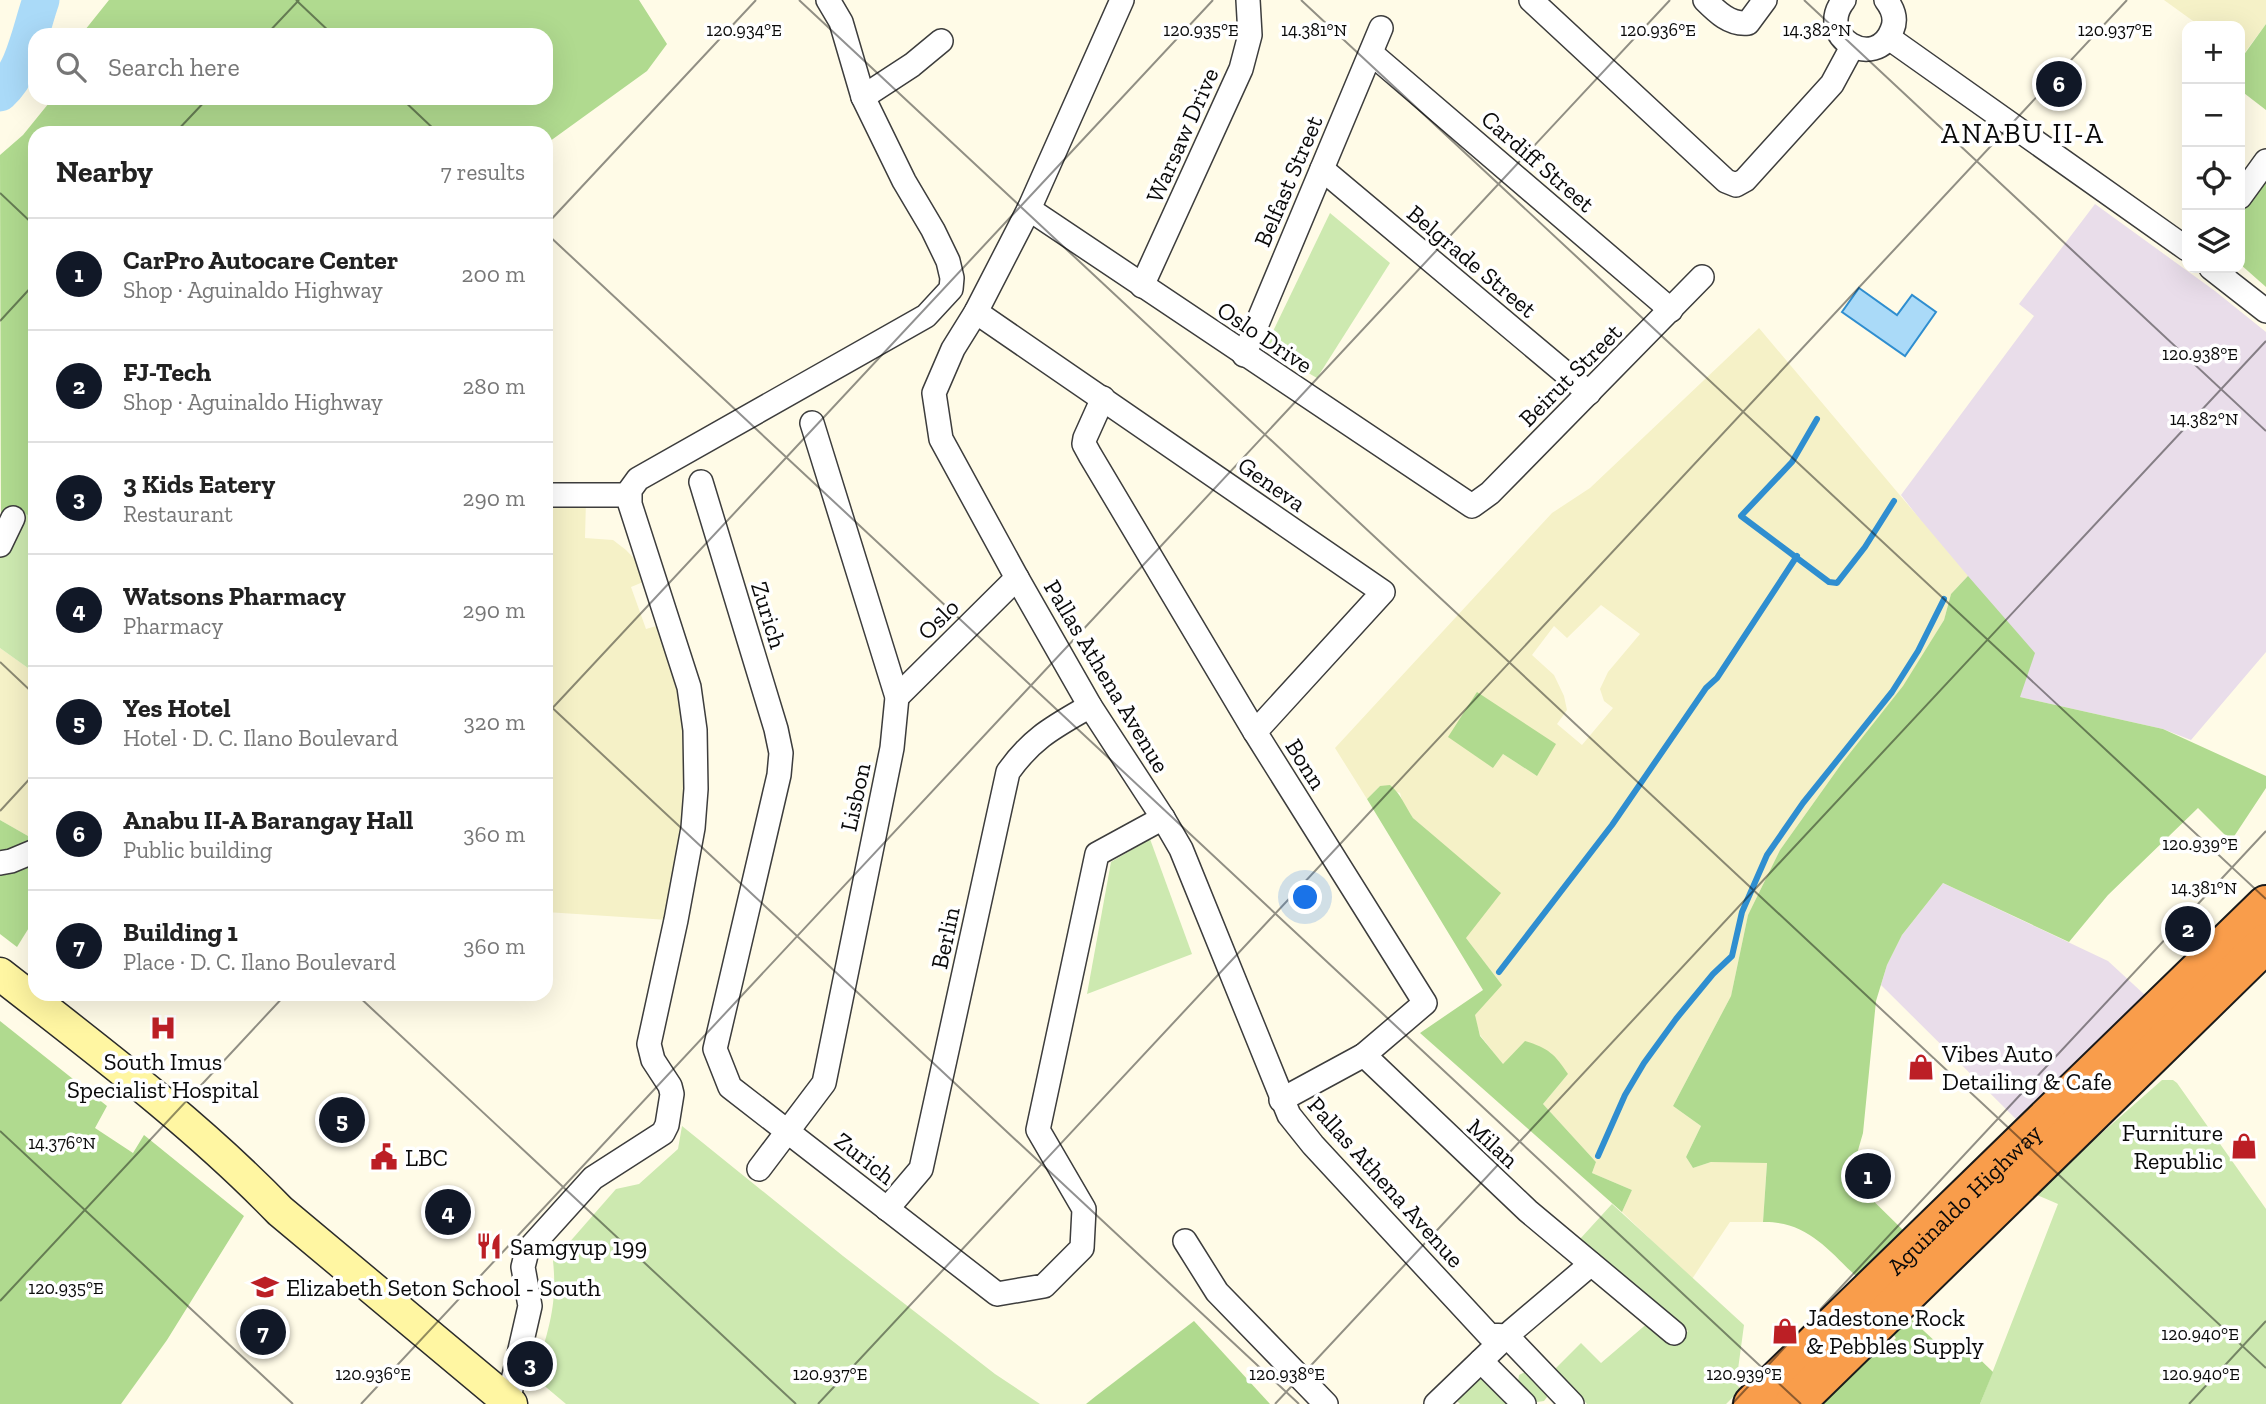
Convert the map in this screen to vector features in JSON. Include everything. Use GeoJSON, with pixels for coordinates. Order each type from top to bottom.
{"type":"FeatureCollection","features":[{"type":"Feature","properties":{"kind":"highway","name":"Aguinaldo Highway"},"geometry":{"type":"LineString","coordinates":[[1753,1404],[2266,905]]}},
{"type":"Feature","properties":{"kind":"highway","name":"Aguinaldo Highway"},"geometry":{"type":"LineString","coordinates":[[1794,1404],[2266,943]]}},
{"type":"Feature","properties":{"kind":"street"},"geometry":{"type":"LineString","coordinates":[[33,1001],[167,1109],[246,1176],[281,1211],[509,1403],[530,1306],[523,1267],[525,1256],[593,1178],[663,1133],[672,1098],[670,1086],[650,1055],[649,1044],[693,828],[696,789],[695,722],[689,687],[628,495],[638,479],[926,316],[951,289],[952,278],[947,261],[863,97],[841,22],[828,0]]}},
{"type":"Feature","properties":{"kind":"street","name":"Pallas Athena Avenue"},"geometry":{"type":"LineString","coordinates":[[1122,0],[1029,209],[976,312],[953,349],[934,393],[941,439],[1090,706],[1181,849],[1289,1115],[1307,1138],[1498,1336],[1572,1404]]}},
{"type":"Feature","properties":{"kind":"street","name":"Warsaw Drive"},"geometry":{"type":"LineString","coordinates":[[1142,286],[1241,69],[1250,35],[1248,0]]}},
{"type":"Feature","properties":{"kind":"street"},"geometry":{"type":"LineString","coordinates":[[1531,0],[1727,181],[1736,185],[1745,180],[1826,91],[1838,75],[1852,47]]}},
{"type":"Feature","properties":{"kind":"street"},"geometry":{"type":"LineString","coordinates":[[1705,0],[1726,17],[1742,24],[1748,23],[1765,0]]}},
{"type":"Feature","properties":{"kind":"street"},"geometry":{"type":"LineString","coordinates":[[1844,0],[1835,22],[1838,32],[1852,47],[1872,49],[1889,38],[1894,27],[1894,13],[1888,1]]}},
{"type":"Feature","properties":{"kind":"street","name":"Belfast Street"},"geometry":{"type":"LineString","coordinates":[[1244,355],[1381,27]]}},
{"type":"Feature","properties":{"kind":"street"},"geometry":{"type":"LineString","coordinates":[[1889,38],[2182,246]]}},
{"type":"Feature","properties":{"kind":"street"},"geometry":{"type":"LineString","coordinates":[[863,97],[912,65],[941,41]]}},
{"type":"Feature","properties":{"kind":"street","name":"Cardiff Street"},"geometry":{"type":"LineString","coordinates":[[1370,53],[1671,310]]}},
{"type":"Feature","properties":{"kind":"street"},"geometry":{"type":"LineString","coordinates":[[2245,190],[2266,161]]}},
{"type":"Feature","properties":{"kind":"street","name":"Belgrade Street"},"geometry":{"type":"LineString","coordinates":[[1322,169],[1589,393]]}},
{"type":"Feature","properties":{"kind":"street","name":"Oslo Drive"},"geometry":{"type":"LineString","coordinates":[[1029,209],[1472,506]]}},
{"type":"Feature","properties":{"kind":"street"},"geometry":{"type":"LineString","coordinates":[[2217,273],[2266,311]]}},
{"type":"Feature","properties":{"kind":"street","name":"Beirut Street"},"geometry":{"type":"LineString","coordinates":[[1472,506],[1490,493],[1702,277]]}},
{"type":"Feature","properties":{"kind":"street","name":"Geneva"},"geometry":{"type":"LineString","coordinates":[[976,312],[1383,593],[1255,732]]}},
{"type":"Feature","properties":{"kind":"street","name":"Bonn"},"geometry":{"type":"LineString","coordinates":[[1103,398],[1084,438],[1084,444],[1255,732],[1425,1003],[1364,1055],[1281,1100]]}},
{"type":"Feature","properties":{"kind":"street","name":"Lisbon"},"geometry":{"type":"LineString","coordinates":[[759,1169],[824,1083],[892,748],[897,697],[811,423]]}},
{"type":"Feature","properties":{"kind":"street","name":"Zurich"},"geometry":{"type":"LineString","coordinates":[[701,482],[781,753],[779,775],[715,1049],[730,1087],[997,1294],[1044,1286],[1082,1248],[1084,1209],[1038,1130],[1097,854],[1163,818]]}},
{"type":"Feature","properties":{"kind":"street"},"geometry":{"type":"LineString","coordinates":[[553,495],[628,495]]}},
{"type":"Feature","properties":{"kind":"street"},"geometry":{"type":"LineString","coordinates":[[0,545],[13,518]]}},
{"type":"Feature","properties":{"kind":"street","name":"Oslo"},"geometry":{"type":"LineString","coordinates":[[897,697],[1017,578]]}},
{"type":"Feature","properties":{"kind":"street","name":"Berlin"},"geometry":{"type":"LineString","coordinates":[[887,1209],[921,1169],[1008,772],[1022,752],[1041,734],[1090,706]]}},
{"type":"Feature","properties":{"kind":"street"},"geometry":{"type":"LineString","coordinates":[[0,863],[28,854]]}},
{"type":"Feature","properties":{"kind":"street"},"geometry":{"type":"LineString","coordinates":[[0,974],[28,997]]}},
{"type":"Feature","properties":{"kind":"street","name":"Milan"},"geometry":{"type":"LineString","coordinates":[[1364,1055],[1473,1160],[1674,1333]]}},
{"type":"Feature","properties":{"kind":"street"},"geometry":{"type":"LineString","coordinates":[[1185,1241],[1217,1292],[1326,1404]]}},
{"type":"Feature","properties":{"kind":"street"},"geometry":{"type":"LineString","coordinates":[[1436,1404],[1481,1361],[1498,1336],[1591,1264]]}},
{"type":"Feature","properties":{"kind":"street"},"geometry":{"type":"LineString","coordinates":[[1481,1361],[1524,1404]]}},
{"type":"Feature","properties":{"kind":"shaded area"},"geometry":{"type":"Polygon","coordinates":[[[2164,0],[2266,0],[2266,24],[2245,52],[2245,21],[2193,21],[2164,0]]]}},
{"type":"Feature","properties":{"kind":"shaded area"},"geometry":{"type":"Polygon","coordinates":[[[2095,204],[2182,267],[2182,273],[2190,273],[2266,332],[2266,652],[2191,740],[2163,729],[2020,697],[1928,530],[1901,495],[2034,316],[2019,304],[2095,204]]]}},
{"type":"Feature","properties":{"kind":"shaded area"},"geometry":{"type":"Polygon","coordinates":[[[1759,328],[1968,576],[1951,594],[1944,620],[1903,687],[1842,763],[1780,850],[1748,915],[1731,996],[1673,1106],[1701,1126],[1686,1157],[1693,1168],[1711,1162],[1767,1162],[1763,1222],[1730,1222],[1692,1279],[1622,1212],[1632,1190],[1592,1173],[1596,1162],[1543,1104],[1568,1074],[1503,1065],[1480,1035],[1474,1015],[1501,984],[1466,938],[1427,830],[1413,818],[1403,804],[1400,793],[1380,786],[1367,799],[1335,748],[1552,513],[1590,488],[1759,328]],[[1601,605],[1567,638],[1554,626],[1532,655],[1554,675],[1564,696],[1567,710],[1557,724],[1582,745],[1613,708],[1604,701],[1600,689],[1608,672],[1640,634],[1601,605]],[[1477,692],[1493,768],[1503,754],[1537,776],[1477,692]]]}},
{"type":"Feature","properties":{"kind":"shaded area"},"geometry":{"type":"Polygon","coordinates":[[[586,500],[585,538],[613,540],[646,571],[648,580],[631,587],[646,629],[663,624],[686,691],[687,817],[668,920],[553,912],[553,503],[586,500]]]}},
{"type":"Feature","properties":{"kind":"shaded area"},"geometry":{"type":"Polygon","coordinates":[[[0,648],[28,668],[28,836],[0,820],[0,648]]]}},
{"type":"Feature","properties":{"kind":"shaded area"},"geometry":{"type":"Polygon","coordinates":[[[1943,883],[2108,961],[2146,996],[2018,1121],[1881,985],[1887,965],[1902,935],[1943,883]]]}},
{"type":"Feature","properties":{"kind":"green space"},"geometry":{"type":"Polygon","coordinates":[[[109,0],[639,0],[667,44],[647,71],[553,139],[553,126],[30,126],[47,105],[553,105],[553,28],[87,28],[109,0]]]}},
{"type":"Feature","properties":{"kind":"green space"},"geometry":{"type":"Polygon","coordinates":[[[2266,24],[2266,110],[2245,94],[2245,53],[2266,24]]]}},
{"type":"Feature","properties":{"kind":"green space"},"geometry":{"type":"Polygon","coordinates":[[[28,129],[28,515],[13,505],[1,529],[0,155],[28,129]]]}},
{"type":"Feature","properties":{"kind":"green space"},"geometry":{"type":"Polygon","coordinates":[[[2266,173],[2266,287],[2245,268],[2245,200],[2266,173]]]}},
{"type":"Feature","properties":{"kind":"green space"},"geometry":{"type":"Polygon","coordinates":[[[1330,213],[1390,263],[1317,378],[1265,348],[1330,213]]]}},
{"type":"Feature","properties":{"kind":"green space"},"geometry":{"type":"Polygon","coordinates":[[[22,510],[28,515],[28,668],[0,648],[0,556],[22,510]]]}},
{"type":"Feature","properties":{"kind":"green space"},"geometry":{"type":"Polygon","coordinates":[[[1968,576],[2035,653],[2020,697],[2163,729],[2266,776],[2266,788],[2231,841],[2198,808],[2108,895],[2069,942],[1943,883],[1902,935],[1887,965],[1876,1001],[1863,1133],[1850,1178],[1905,1232],[1859,1279],[1827,1248],[1805,1232],[1779,1223],[1763,1222],[1767,1163],[1711,1162],[1693,1168],[1686,1157],[1701,1126],[1673,1106],[1731,996],[1748,915],[1780,850],[1842,763],[1903,686],[1944,620],[1951,594],[1968,576]]]}},
{"type":"Feature","properties":{"kind":"green space"},"geometry":{"type":"Polygon","coordinates":[[[1477,692],[1556,744],[1537,776],[1503,754],[1493,768],[1448,737],[1477,692]]]}},
{"type":"Feature","properties":{"kind":"green space"},"geometry":{"type":"Polygon","coordinates":[[[1390,785],[1413,818],[1501,893],[1466,938],[1502,985],[1475,1015],[1480,1036],[1503,1064],[1525,1041],[1540,1046],[1559,1061],[1568,1074],[1543,1104],[1596,1162],[1592,1173],[1632,1190],[1622,1212],[1420,1033],[1483,990],[1367,799],[1380,786],[1390,785]]]}},
{"type":"Feature","properties":{"kind":"green space"},"geometry":{"type":"Polygon","coordinates":[[[0,820],[28,836],[28,929],[17,947],[0,934],[0,820]]]}},
{"type":"Feature","properties":{"kind":"green space"},"geometry":{"type":"Polygon","coordinates":[[[1150,839],[1192,954],[1087,994],[1111,862],[1150,839]]]}},
{"type":"Feature","properties":{"kind":"green space"},"geometry":{"type":"Polygon","coordinates":[[[0,1021],[107,1106],[95,1128],[133,1153],[144,1135],[244,1216],[167,1340],[121,1404],[0,1404],[0,1021]]]}},
{"type":"Feature","properties":{"kind":"green space"},"geometry":{"type":"Polygon","coordinates":[[[2162,1080],[2173,1080],[2177,1083],[2266,1209],[2266,1404],[1980,1404],[2058,1204],[2037,1195],[2162,1080]]]}},
{"type":"Feature","properties":{"kind":"green space"},"geometry":{"type":"Polygon","coordinates":[[[682,1126],[843,1256],[995,1374],[1040,1404],[566,1404],[534,1377],[553,1307],[553,1261],[616,1189],[639,1184],[678,1149],[682,1126]]]}},
{"type":"Feature","properties":{"kind":"green space"},"geometry":{"type":"Polygon","coordinates":[[[1612,1204],[1744,1325],[1736,1384],[1741,1389],[1726,1404],[1587,1404],[1554,1370],[1581,1343],[1601,1363],[1649,1322],[1676,1346],[1688,1331],[1580,1239],[1612,1204]]]}},
{"type":"Feature","properties":{"kind":"green space"},"geometry":{"type":"Polygon","coordinates":[[[1910,1318],[1953,1358],[1965,1345],[1993,1372],[1980,1404],[1820,1404],[1887,1340],[1891,1343],[1896,1338],[1893,1334],[1910,1318]]]}},
{"type":"Feature","properties":{"kind":"green space"},"geometry":{"type":"Polygon","coordinates":[[[1194,1321],[1270,1404],[1086,1404],[1096,1396],[1194,1321]]]}},
{"type":"Feature","properties":{"kind":"green space"},"geometry":{"type":"Polygon","coordinates":[[[1527,1373],[1544,1390],[1547,1397],[1544,1401],[1537,1402],[1518,1382],[1519,1375],[1527,1373]]]}},
{"type":"Feature","properties":{"kind":"green space"},"geometry":{"type":"Polygon","coordinates":[[[1481,1379],[1507,1404],[1460,1404],[1456,1400],[1481,1379]]]}},
{"type":"Feature","properties":{"kind":"water"},"geometry":{"type":"Polygon","coordinates":[[[1859,288],[1897,315],[1912,295],[1936,312],[1905,356],[1842,312],[1859,288]]]}},
{"type":"Feature","properties":{"kind":"waterway"},"geometry":{"type":"LineString","coordinates":[[33,28],[41,0]]}},
{"type":"Feature","properties":{"kind":"waterway"},"geometry":{"type":"LineString","coordinates":[[0,93],[15,73],[28,43]]}},
{"type":"Feature","properties":{"kind":"waterway"},"geometry":{"type":"LineString","coordinates":[[1817,419],[1792,462],[1741,516],[1829,582],[1837,583],[1865,547],[1894,501]]}},
{"type":"Feature","properties":{"kind":"waterway"},"geometry":{"type":"LineString","coordinates":[[1499,972],[1612,825],[1706,688],[1717,678],[1797,556]]}},
{"type":"Feature","properties":{"kind":"waterway"},"geometry":{"type":"LineString","coordinates":[[1598,1156],[1625,1095],[1644,1063],[1713,974],[1732,956],[1742,912],[1767,855],[1803,803],[1892,692],[1918,651],[1944,599]]}},
{"type":"Feature","properties":{"kind":"place","name":"Anabu II-A Barangay Hall"},"geometry":{"type":"Point","coordinates":[2059,84]}},
{"type":"Feature","properties":{"kind":"place","name":"FJ-Tech"},"geometry":{"type":"Point","coordinates":[2188,929]}},
{"type":"Feature","properties":{"kind":"place","name":"South Imus Specialist Hospital"},"geometry":{"type":"Point","coordinates":[163,1028]}},
{"type":"Feature","properties":{"kind":"place","name":"Vibes Auto Detailing & Cafe"},"geometry":{"type":"Point","coordinates":[1921,1067]}},
{"type":"Feature","properties":{"kind":"place","name":"Yes Hotel"},"geometry":{"type":"Point","coordinates":[342,1120]}},
{"type":"Feature","properties":{"kind":"place","name":"Furniture Republic"},"geometry":{"type":"Point","coordinates":[2244,1146]}},
{"type":"Feature","properties":{"kind":"place","name":"LBC"},"geometry":{"type":"Point","coordinates":[384,1157]}},
{"type":"Feature","properties":{"kind":"place","name":"CarPro Autocare Center"},"geometry":{"type":"Point","coordinates":[1868,1176]}},
{"type":"Feature","properties":{"kind":"place","name":"Watsons Pharmacy"},"geometry":{"type":"Point","coordinates":[448,1212]}},
{"type":"Feature","properties":{"kind":"place","name":"Samgyup 199"},"geometry":{"type":"Point","coordinates":[489,1246]}},
{"type":"Feature","properties":{"kind":"place","name":"Elizabeth Seton School - South"},"geometry":{"type":"Point","coordinates":[265,1287]}},
{"type":"Feature","properties":{"kind":"place","name":"Jadestone Rock & Pebbles Supply"},"geometry":{"type":"Point","coordinates":[1785,1331]}},
{"type":"Feature","properties":{"kind":"place","name":"Building 1"},"geometry":{"type":"Point","coordinates":[263,1332]}},
{"type":"Feature","properties":{"kind":"place","name":"3 Kids Eatery"},"geometry":{"type":"Point","coordinates":[530,1364]}},
{"type":"Feature","properties":{"kind":"district","name":"ANABU II-A"},"geometry":{"type":"Point","coordinates":[2023,133]}}]}
